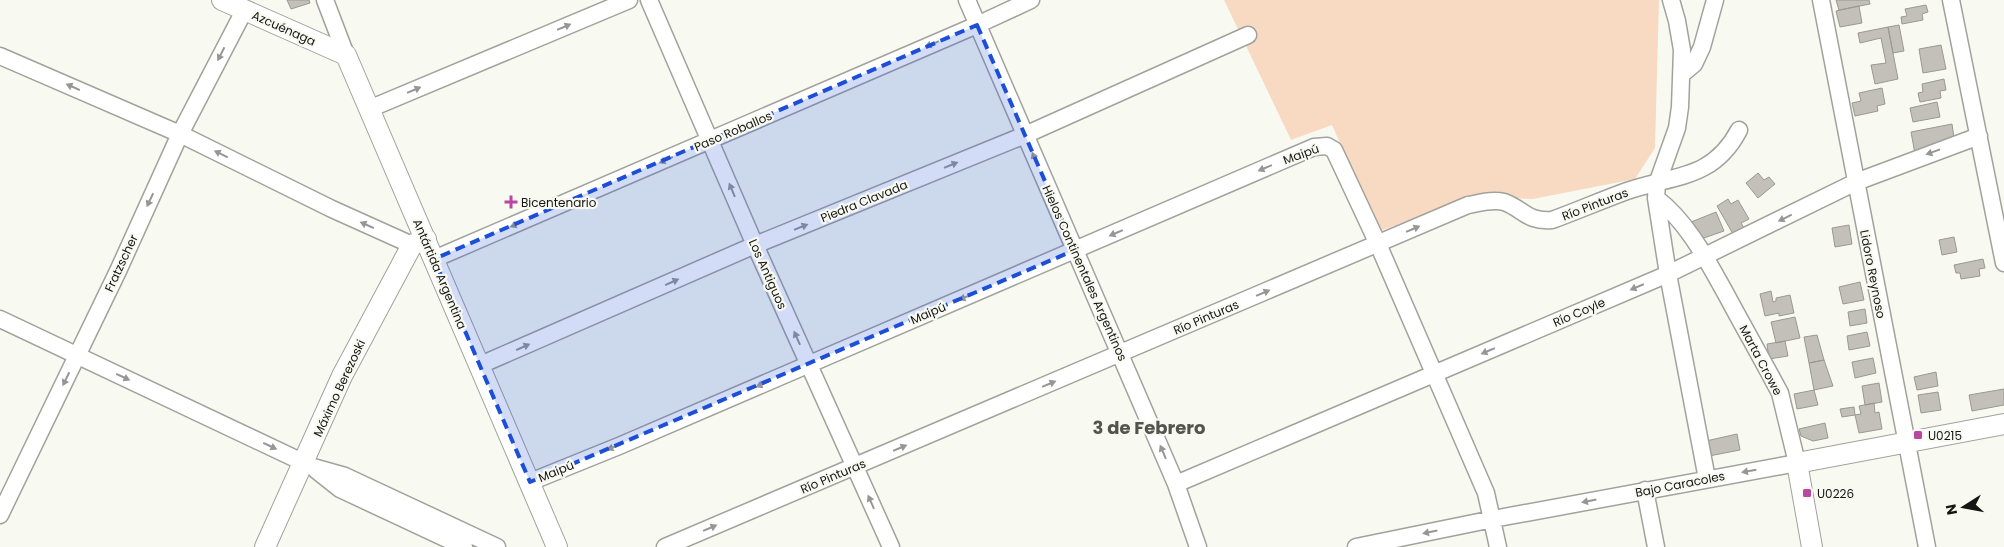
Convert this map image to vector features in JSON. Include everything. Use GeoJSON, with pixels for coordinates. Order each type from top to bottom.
{"type":"FeatureCollection","features":[{"type":"Feature","properties":{"kind":"street","name":"Azcuénaga"},"geometry":{"type":"LineString","coordinates":[[222,0],[346,55]]}},
{"type":"Feature","properties":{"kind":"street","name":"Antártida Argentina"},"geometry":{"type":"LineString","coordinates":[[325,0],[346,55],[370,109],[419,242],[434,259],[478,366],[557,547]]}},
{"type":"Feature","properties":{"kind":"street"},"geometry":{"type":"LineString","coordinates":[[370,109],[629,0]]}},
{"type":"Feature","properties":{"kind":"street","name":"Los Antiguos"},"geometry":{"type":"LineString","coordinates":[[649,0],[755,245],[891,547]]}},
{"type":"Feature","properties":{"kind":"street","name":"Hielos Continentales Argentinos"},"geometry":{"type":"LineString","coordinates":[[967,0],[1176,484],[1198,547]]}},
{"type":"Feature","properties":{"kind":"street","name":"Paso Roballos"},"geometry":{"type":"LineString","coordinates":[[434,259],[1031,0]]}},
{"type":"Feature","properties":{"kind":"street"},"geometry":{"type":"LineString","coordinates":[[1671,0],[1682,50],[1680,107],[1677,128],[1657,191],[1668,274],[1707,479]]}},
{"type":"Feature","properties":{"kind":"street"},"geometry":{"type":"LineString","coordinates":[[1682,74],[1694,64],[1702,46],[1715,0]]}},
{"type":"Feature","properties":{"kind":"street","name":"Lidoro Reynoso"},"geometry":{"type":"LineString","coordinates":[[1822,0],[1927,547]]}},
{"type":"Feature","properties":{"kind":"street"},"geometry":{"type":"LineString","coordinates":[[1952,0],[2004,263]]}},
{"type":"Feature","properties":{"kind":"street","name":"Fratzscher"},"geometry":{"type":"LineString","coordinates":[[0,515],[78,356],[180,134],[244,11]]}},
{"type":"Feature","properties":{"kind":"street","name":"Piedra Clavada"},"geometry":{"type":"LineString","coordinates":[[478,366],[755,245],[1025,135],[1248,35]]}},
{"type":"Feature","properties":{"kind":"street"},"geometry":{"type":"LineString","coordinates":[[0,56],[180,134],[332,209],[419,242]]}},
{"type":"Feature","properties":{"kind":"street","name":"Río Pinturas"},"geometry":{"type":"LineString","coordinates":[[665,547],[1468,205],[1489,201],[1504,202],[1529,217],[1540,221],[1552,220],[1629,190],[1657,191],[1692,174],[1726,152],[1739,130]]}},
{"type":"Feature","properties":{"kind":"street","name":"Río Coyle"},"geometry":{"type":"LineString","coordinates":[[1176,484],[1668,274],[1856,182],[1979,136]]}},
{"type":"Feature","properties":{"kind":"street","name":"Maipú"},"geometry":{"type":"LineString","coordinates":[[530,482],[1314,147],[1327,146],[1334,150],[1378,244]]}},
{"type":"Feature","properties":{"kind":"street","name":"Marta Crowe"},"geometry":{"type":"LineString","coordinates":[[1657,191],[1705,257],[1780,394],[1797,463],[1812,547]]}},
{"type":"Feature","properties":{"kind":"street","name":"Máximo Berezoski"},"geometry":{"type":"LineString","coordinates":[[265,547],[308,464],[342,376],[419,242]]}},
{"type":"Feature","properties":{"kind":"street"},"geometry":{"type":"LineString","coordinates":[[1378,244],[1486,493],[1498,547]]}},
{"type":"Feature","properties":{"kind":"street"},"geometry":{"type":"LineString","coordinates":[[0,319],[308,464],[345,476],[497,547]]}},
{"type":"Feature","properties":{"kind":"street","name":"Bajo Caracoles"},"geometry":{"type":"LineString","coordinates":[[1356,547],[1645,490],[2004,424]]}},
{"type":"Feature","properties":{"kind":"street"},"geometry":{"type":"LineString","coordinates":[[308,464],[340,489],[464,547]]}},
{"type":"Feature","properties":{"kind":"street"},"geometry":{"type":"LineString","coordinates":[[1645,490],[1656,547]]}},
{"type":"Feature","properties":{"kind":"highlighted area"},"geometry":{"type":"Polygon","coordinates":[[[977,25],[1075,250],[530,482],[434,259],[977,25]]]}},
{"type":"Feature","properties":{"kind":"shaded area"},"geometry":{"type":"Polygon","coordinates":[[[1224,0],[1659,0],[1655,148],[1635,179],[1533,199],[1478,197],[1379,231],[1332,125],[1291,140],[1224,0]]]}},
{"type":"Feature","properties":{"kind":"building"},"geometry":{"type":"Polygon","coordinates":[[[287,0],[309,0],[310,3],[291,9],[287,0]]]}},
{"type":"Feature","properties":{"kind":"building"},"geometry":{"type":"Polygon","coordinates":[[[1836,0],[1869,0],[1870,4],[1839,10],[1836,0]]]}},
{"type":"Feature","properties":{"kind":"building"},"geometry":{"type":"Polygon","coordinates":[[[1926,5],[1928,12],[1922,14],[1923,20],[1902,24],[1901,17],[1907,16],[1905,9],[1926,5]]]}},
{"type":"Feature","properties":{"kind":"building"},"geometry":{"type":"Polygon","coordinates":[[[1859,6],[1862,23],[1840,27],[1836,11],[1859,6]]]}},
{"type":"Feature","properties":{"kind":"building"},"geometry":{"type":"Polygon","coordinates":[[[1899,25],[1904,51],[1893,53],[1888,27],[1899,25]]]}},
{"type":"Feature","properties":{"kind":"building"},"geometry":{"type":"Polygon","coordinates":[[[1888,27],[1898,79],[1875,84],[1871,65],[1886,63],[1881,38],[1860,43],[1858,33],[1888,27]]]}},
{"type":"Feature","properties":{"kind":"building"},"geometry":{"type":"Polygon","coordinates":[[[1941,45],[1946,69],[1923,73],[1919,49],[1941,45]]]}},
{"type":"Feature","properties":{"kind":"building"},"geometry":{"type":"Polygon","coordinates":[[[1944,79],[1946,90],[1940,91],[1941,98],[1920,102],[1918,93],[1923,92],[1922,84],[1944,79]]]}},
{"type":"Feature","properties":{"kind":"building"},"geometry":{"type":"Polygon","coordinates":[[[1882,88],[1885,104],[1877,106],[1878,111],[1855,116],[1852,103],[1861,101],[1859,93],[1882,88]]]}},
{"type":"Feature","properties":{"kind":"building"},"geometry":{"type":"Polygon","coordinates":[[[1937,102],[1940,117],[1913,122],[1910,108],[1937,102]]]}},
{"type":"Feature","properties":{"kind":"building"},"geometry":{"type":"Polygon","coordinates":[[[1952,124],[1954,138],[1915,154],[1911,132],[1952,124]]]}},
{"type":"Feature","properties":{"kind":"building"},"geometry":{"type":"Polygon","coordinates":[[[1758,173],[1764,180],[1769,177],[1775,184],[1758,198],[1746,183],[1758,173]]]}},
{"type":"Feature","properties":{"kind":"building"},"geometry":{"type":"Polygon","coordinates":[[[1728,199],[1731,204],[1738,200],[1749,219],[1741,223],[1744,228],[1733,234],[1717,206],[1728,199]]]}},
{"type":"Feature","properties":{"kind":"building"},"geometry":{"type":"Polygon","coordinates":[[[1716,212],[1724,231],[1698,240],[1691,222],[1716,212]]]}},
{"type":"Feature","properties":{"kind":"building"},"geometry":{"type":"Polygon","coordinates":[[[1849,225],[1852,244],[1835,247],[1832,228],[1849,225]]]}},
{"type":"Feature","properties":{"kind":"building"},"geometry":{"type":"Polygon","coordinates":[[[1954,237],[1957,252],[1942,255],[1939,240],[1954,237]]]}},
{"type":"Feature","properties":{"kind":"building"},"geometry":{"type":"Polygon","coordinates":[[[1983,259],[1985,268],[1979,269],[1980,276],[1961,279],[1960,273],[1956,273],[1954,265],[1983,259]]]}},
{"type":"Feature","properties":{"kind":"building"},"geometry":{"type":"Polygon","coordinates":[[[1860,282],[1864,300],[1843,304],[1839,287],[1860,282]]]}},
{"type":"Feature","properties":{"kind":"building"},"geometry":{"type":"Polygon","coordinates":[[[1771,291],[1773,302],[1776,301],[1776,298],[1790,295],[1794,313],[1779,316],[1779,313],[1765,316],[1760,294],[1771,291]]]}},
{"type":"Feature","properties":{"kind":"building"},"geometry":{"type":"Polygon","coordinates":[[[1865,309],[1867,323],[1850,326],[1848,312],[1865,309]]]}},
{"type":"Feature","properties":{"kind":"building"},"geometry":{"type":"Polygon","coordinates":[[[1795,317],[1800,338],[1776,343],[1771,322],[1795,317]]]}},
{"type":"Feature","properties":{"kind":"building"},"geometry":{"type":"Polygon","coordinates":[[[1867,332],[1870,346],[1849,350],[1847,336],[1867,332]]]}},
{"type":"Feature","properties":{"kind":"building"},"geometry":{"type":"Polygon","coordinates":[[[1817,335],[1824,360],[1809,363],[1804,337],[1817,335]]]}},
{"type":"Feature","properties":{"kind":"building"},"geometry":{"type":"Polygon","coordinates":[[[1785,341],[1788,356],[1769,359],[1767,344],[1785,341]]]}},
{"type":"Feature","properties":{"kind":"building"},"geometry":{"type":"Polygon","coordinates":[[[1873,358],[1876,373],[1855,378],[1852,362],[1873,358]]]}},
{"type":"Feature","properties":{"kind":"building"},"geometry":{"type":"Polygon","coordinates":[[[1824,360],[1833,386],[1814,390],[1809,363],[1824,360]]]}},
{"type":"Feature","properties":{"kind":"building"},"geometry":{"type":"Polygon","coordinates":[[[1936,372],[1938,386],[1917,390],[1914,377],[1936,372]]]}},
{"type":"Feature","properties":{"kind":"building"},"geometry":{"type":"Polygon","coordinates":[[[1879,383],[1882,402],[1865,405],[1862,386],[1879,383]]]}},
{"type":"Feature","properties":{"kind":"building"},"geometry":{"type":"Polygon","coordinates":[[[2004,389],[2004,405],[1972,411],[1969,395],[2004,389]]]}},
{"type":"Feature","properties":{"kind":"building"},"geometry":{"type":"Polygon","coordinates":[[[1814,390],[1818,405],[1797,409],[1794,394],[1814,390]]]}},
{"type":"Feature","properties":{"kind":"building"},"geometry":{"type":"Polygon","coordinates":[[[1938,392],[1941,410],[1921,413],[1918,395],[1938,392]]]}},
{"type":"Feature","properties":{"kind":"building"},"geometry":{"type":"Polygon","coordinates":[[[1874,403],[1875,413],[1879,412],[1882,429],[1859,433],[1855,415],[1861,414],[1859,406],[1874,403]]]}},
{"type":"Feature","properties":{"kind":"building"},"geometry":{"type":"Polygon","coordinates":[[[1854,407],[1855,415],[1842,417],[1840,409],[1854,407]]]}},
{"type":"Feature","properties":{"kind":"building"},"geometry":{"type":"Polygon","coordinates":[[[1825,423],[1828,438],[1813,441],[1801,436],[1799,429],[1825,423]]]}},
{"type":"Feature","properties":{"kind":"building"},"geometry":{"type":"Polygon","coordinates":[[[1737,434],[1740,450],[1709,456],[1706,441],[1737,434]]]}},
{"type":"Feature","properties":{"kind":"place","name":"Bicentenario"},"geometry":{"type":"Point","coordinates":[511,202]}},
{"type":"Feature","properties":{"kind":"place","name":"U0215"},"geometry":{"type":"Point","coordinates":[1918,435]}},
{"type":"Feature","properties":{"kind":"place","name":"U0226"},"geometry":{"type":"Point","coordinates":[1807,493]}},
{"type":"Feature","properties":{"kind":"district","name":"3 de Febrero"},"geometry":{"type":"Point","coordinates":[1149,427]}}]}
